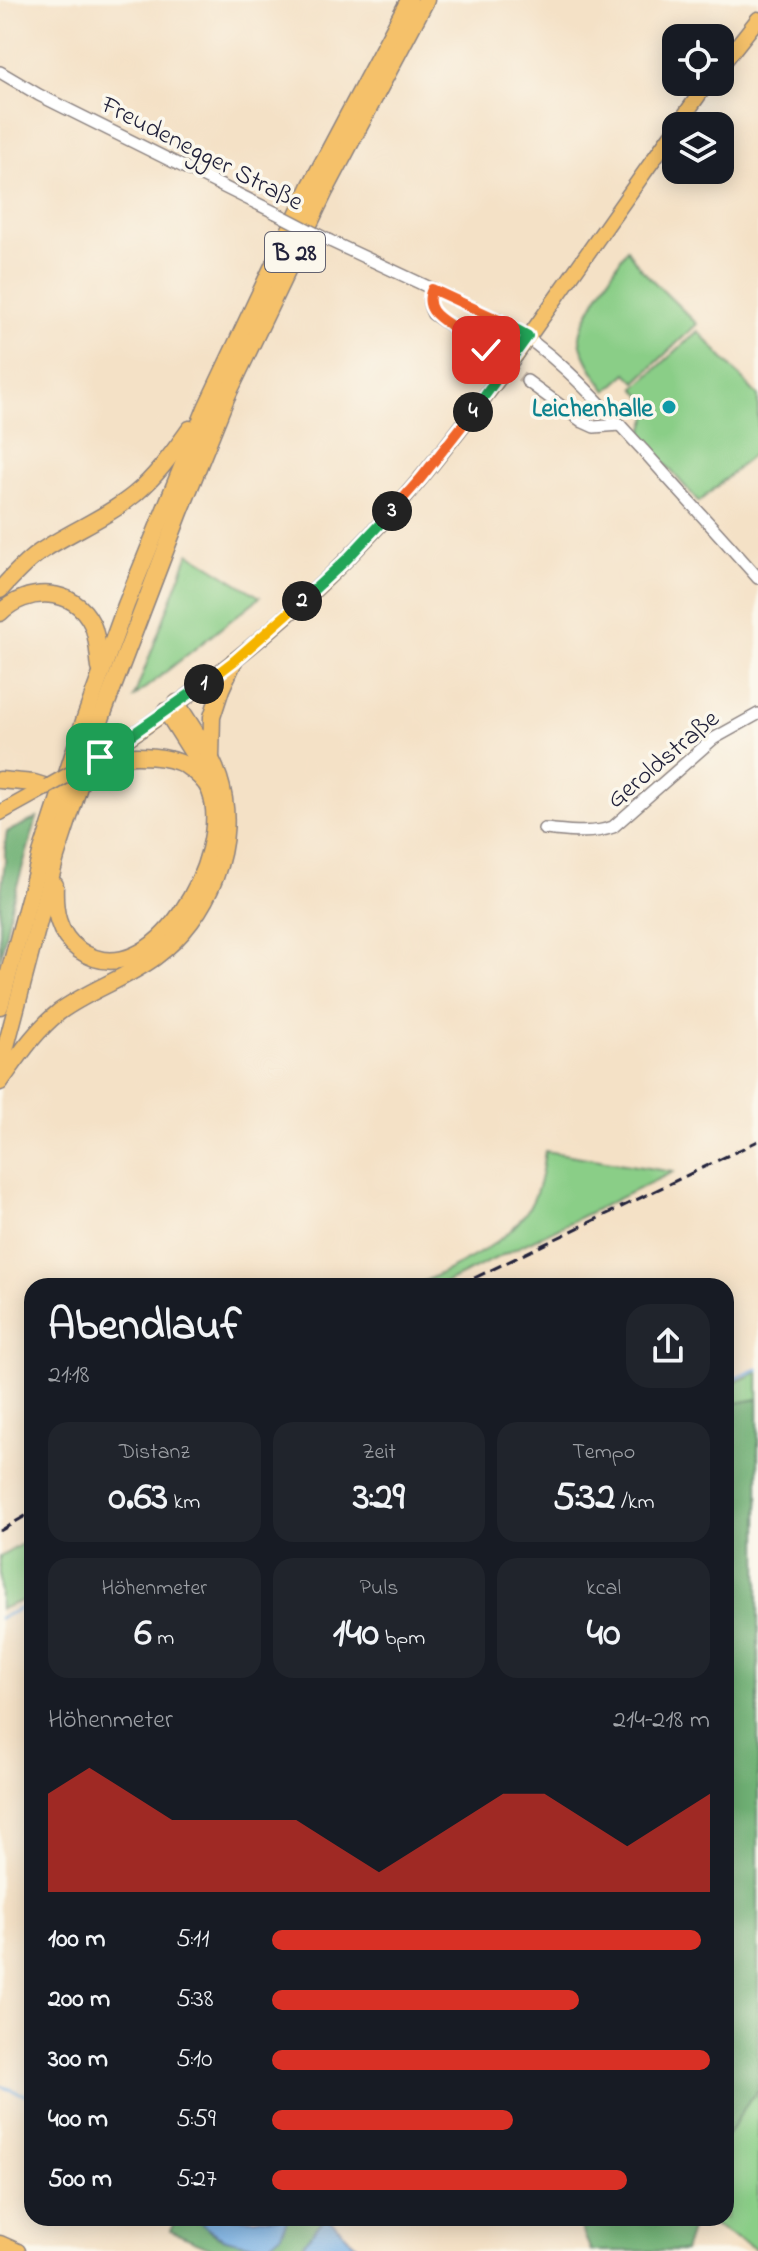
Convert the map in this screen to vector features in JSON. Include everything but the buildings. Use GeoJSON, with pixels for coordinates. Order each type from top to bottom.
{"type":"FeatureCollection","features":[{"type":"Feature","properties":{"kind":"highway","name":"B 28"},"geometry":{"type":"LineString","coordinates":[[0,1006],[41,854],[101,673],[206,408],[311,185],[409,0]]}},
{"type":"Feature","properties":{"kind":"highway","name":"B 28"},"geometry":{"type":"LineString","coordinates":[[0,1069],[56,857],[102,716],[180,512],[226,398],[325,191],[426,0]]}},
{"type":"Feature","properties":{"kind":"highway"},"geometry":{"type":"LineString","coordinates":[[0,590],[40,551],[117,507],[146,484],[206,408]]}},
{"type":"Feature","properties":{"kind":"highway"},"geometry":{"type":"LineString","coordinates":[[0,613],[17,600],[37,594],[54,594],[77,605],[90,620],[101,673]]}},
{"type":"Feature","properties":{"kind":"highway"},"geometry":{"type":"LineString","coordinates":[[211,760],[212,717],[234,661]]}},
{"type":"Feature","properties":{"kind":"highway"},"geometry":{"type":"LineString","coordinates":[[56,857],[54,908],[57,920],[76,948],[98,958],[108,960],[143,950],[168,930],[189,903],[205,870],[213,832],[212,800],[199,763],[172,707]]}},
{"type":"Feature","properties":{"kind":"highway"},"geometry":{"type":"LineString","coordinates":[[0,1082],[50,1020],[85,995],[153,959],[186,929],[201,907],[220,861],[226,821],[224,797],[211,760],[172,707]]}},
{"type":"Feature","properties":{"kind":"highway"},"geometry":{"type":"LineString","coordinates":[[100,757],[172,760],[196,774],[209,788]]}},
{"type":"Feature","properties":{"kind":"highway"},"geometry":{"type":"LineString","coordinates":[[0,780],[37,789]]}},
{"type":"Feature","properties":{"kind":"main road"},"geometry":{"type":"LineString","coordinates":[[734,49],[758,19]]}},
{"type":"Feature","properties":{"kind":"main road"},"geometry":{"type":"LineString","coordinates":[[0,813],[37,789],[100,757],[172,707],[234,661],[347,559],[421,478],[500,377],[698,96]]}},
{"type":"Feature","properties":{"kind":"main road"},"geometry":{"type":"LineString","coordinates":[[0,2243],[18,2251]]}},
{"type":"Feature","properties":{"kind":"street","name":"Freudenegger Straße"},"geometry":{"type":"LineString","coordinates":[[0,72],[39,95],[330,241],[528,336],[562,365],[620,425],[758,578]]}},
{"type":"Feature","properties":{"kind":"street"},"geometry":{"type":"LineString","coordinates":[[432,289],[428,297],[433,314],[494,356]]}},
{"type":"Feature","properties":{"kind":"street"},"geometry":{"type":"LineString","coordinates":[[527,381],[583,422],[594,427],[620,425]]}},
{"type":"Feature","properties":{"kind":"street","name":"Geroldstraße"},"geometry":{"type":"LineString","coordinates":[[544,829],[587,832],[613,827],[713,739],[758,714]]}},
{"type":"Feature","properties":{"kind":"green space"},"geometry":{"type":"Polygon","coordinates":[[[627,249],[640,268],[697,324],[636,382],[627,373],[607,391],[584,353],[581,332],[599,294],[627,249]]]}},
{"type":"Feature","properties":{"kind":"green space"},"geometry":{"type":"Polygon","coordinates":[[[698,331],[758,396],[758,450],[699,502],[641,437],[651,408],[635,388],[698,331]]]}},
{"type":"Feature","properties":{"kind":"green space"},"geometry":{"type":"Polygon","coordinates":[[[189,553],[260,597],[134,697],[189,553]]]}},
{"type":"Feature","properties":{"kind":"green space"},"geometry":{"type":"Polygon","coordinates":[[[37,818],[12,903],[0,962],[0,899],[7,832],[37,818]]]}},
{"type":"Feature","properties":{"kind":"green space"},"geometry":{"type":"Polygon","coordinates":[[[545,1151],[673,1172],[455,1278],[431,1278],[487,1248],[519,1222],[530,1206],[545,1151]]]}},
{"type":"Feature","properties":{"kind":"green space"},"geometry":{"type":"Polygon","coordinates":[[[758,1372],[758,1399],[734,1404],[734,1382],[758,1372]]]}},
{"type":"Feature","properties":{"kind":"green space"},"geometry":{"type":"Polygon","coordinates":[[[758,1399],[758,2091],[734,2125],[734,1404],[758,1399]]]}},
{"type":"Feature","properties":{"kind":"green space"},"geometry":{"type":"Polygon","coordinates":[[[24,1543],[24,1600],[0,1609],[0,1557],[24,1543]]]}},
{"type":"Feature","properties":{"kind":"green space"},"geometry":{"type":"Polygon","coordinates":[[[758,2091],[758,2250],[714,2226],[734,2226],[734,2125],[758,2091]]]}},
{"type":"Feature","properties":{"kind":"green space"},"geometry":{"type":"Polygon","coordinates":[[[172,2226],[206,2226],[215,2235],[251,2244],[278,2226],[318,2226],[305,2242],[302,2251],[218,2251],[170,2231],[172,2226]]]}},
{"type":"Feature","properties":{"kind":"green space"},"geometry":{"type":"Polygon","coordinates":[[[580,2226],[692,2226],[684,2251],[591,2251],[580,2226]]]}},
{"type":"Feature","properties":{"kind":"water"},"geometry":{"type":"Polygon","coordinates":[[[204,2226],[284,2226],[270,2244],[243,2243],[218,2235],[204,2226]]]}},
{"type":"Feature","properties":{"kind":"water"},"geometry":{"type":"Polygon","coordinates":[[[318,2226],[337,2226],[362,2251],[302,2251],[305,2242],[318,2226]]]}},
{"type":"Feature","properties":{"kind":"waterway"},"geometry":{"type":"LineString","coordinates":[[734,1379],[758,1369]]}},
{"type":"Feature","properties":{"kind":"waterway"},"geometry":{"type":"LineString","coordinates":[[0,1618],[24,1607]]}},
{"type":"Feature","properties":{"kind":"waterway"},"geometry":{"type":"LineString","coordinates":[[0,2086],[24,2094]]}},
{"type":"Feature","properties":{"kind":"tunnel"},"geometry":{"type":"LineString","coordinates":[[494,356],[527,381]]}},
{"type":"Feature","properties":{"kind":"railway"},"geometry":{"type":"LineString","coordinates":[[475,1278],[758,1141]]}},
{"type":"Feature","properties":{"kind":"railway"},"geometry":{"type":"LineString","coordinates":[[0,1531],[24,1517]]}},
{"type":"Feature","properties":{"kind":"place","name":"Leichenhalle"},"geometry":{"type":"Point","coordinates":[669,407]}},
{"type":"Feature","properties":{"kind":"route"},"geometry":{"type":"LineString","coordinates":[[100,757],[214,677],[347,559],[421,478],[528,336],[432,289],[428,297],[433,314],[486,350]]}}]}
